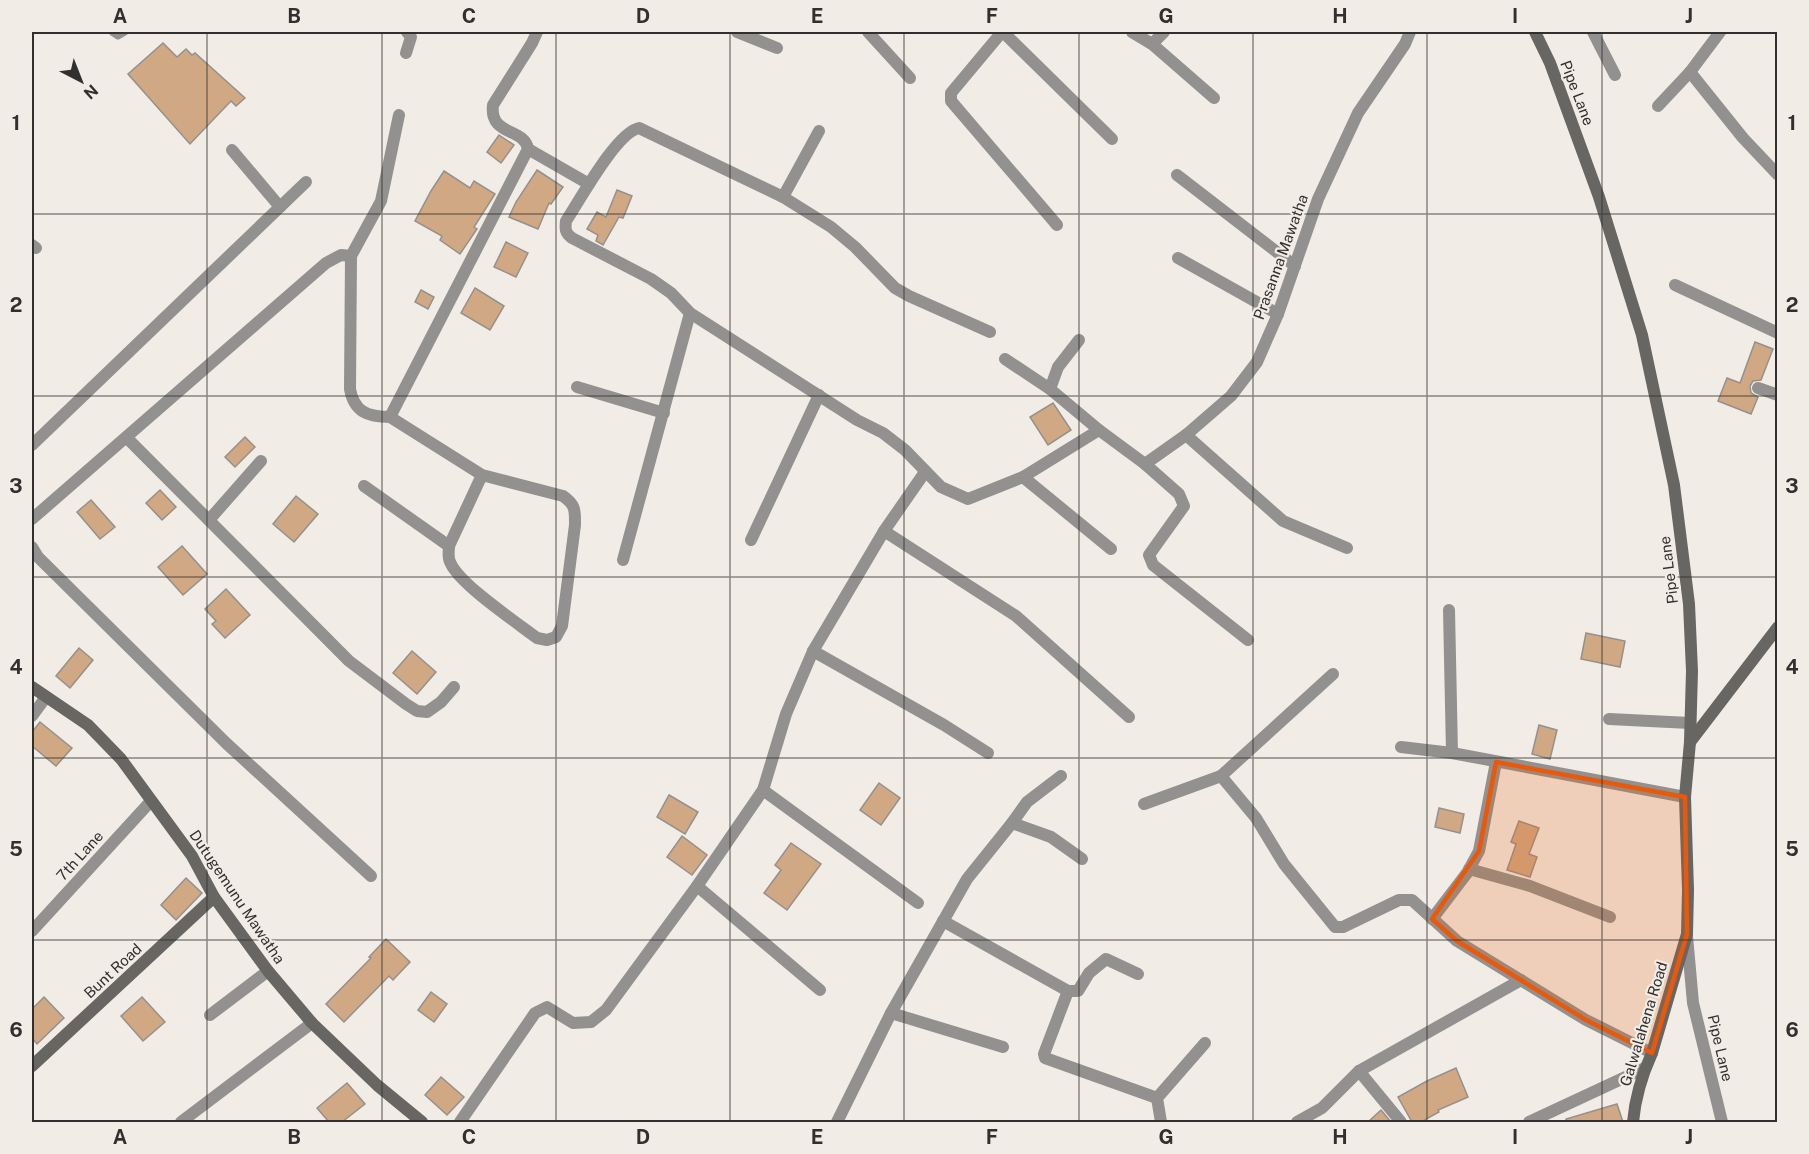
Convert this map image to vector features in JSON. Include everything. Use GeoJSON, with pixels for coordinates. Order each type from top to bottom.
{"type":"FeatureCollection","features":[{"type":"Feature","properties":{"kind":"street"},"geometry":{"type":"LineString","coordinates":[[406,53],[411,37],[407,32]]}},
{"type":"Feature","properties":{"kind":"street"},"geometry":{"type":"LineString","coordinates":[[390,417],[528,149],[522,139],[498,125],[492,111],[493,105],[537,32]]}},
{"type":"Feature","properties":{"kind":"street"},"geometry":{"type":"LineString","coordinates":[[737,32],[777,48]]}},
{"type":"Feature","properties":{"kind":"street"},"geometry":{"type":"LineString","coordinates":[[868,32],[910,78]]}},
{"type":"Feature","properties":{"kind":"street"},"geometry":{"type":"LineString","coordinates":[[1057,225],[951,100],[951,93],[1003,32],[1112,139]]}},
{"type":"Feature","properties":{"kind":"street"},"geometry":{"type":"LineString","coordinates":[[1132,32],[1152,44],[1214,98]]}},
{"type":"Feature","properties":{"kind":"street"},"geometry":{"type":"LineString","coordinates":[[1152,44],[1164,32]]}},
{"type":"Feature","properties":{"kind":"street","name":"Prasanna Mawatha"},"geometry":{"type":"LineString","coordinates":[[1146,464],[1186,435],[1231,396],[1257,362],[1278,314],[1318,199],[1358,113],[1405,44],[1410,32]]}},
{"type":"Feature","properties":{"kind":"street","name":"Pipe Lane"},"geometry":{"type":"LineString","coordinates":[[1535,32],[1550,63],[1599,197],[1642,335],[1674,485],[1689,604],[1692,671],[1690,742],[1685,797],[1688,890],[1686,934],[1693,1003],[1722,1122]]}},
{"type":"Feature","properties":{"kind":"street"},"geometry":{"type":"LineString","coordinates":[[1593,32],[1616,75]]}},
{"type":"Feature","properties":{"kind":"street"},"geometry":{"type":"LineString","coordinates":[[1658,106],[1690,72],[1720,32]]}},
{"type":"Feature","properties":{"kind":"street"},"geometry":{"type":"LineString","coordinates":[[1690,72],[1743,138],[1778,175]]}},
{"type":"Feature","properties":{"kind":"street"},"geometry":{"type":"LineString","coordinates":[[399,115],[381,201],[351,256],[351,397],[366,415],[390,417],[482,475],[563,496],[572,502],[575,511],[575,525],[562,626],[556,637],[547,640],[537,638],[467,583],[451,565],[448,556],[449,546],[482,475]]}},
{"type":"Feature","properties":{"kind":"street"},"geometry":{"type":"LineString","coordinates":[[990,332],[895,288],[855,247],[831,227],[783,198],[639,128],[620,141],[566,220],[567,234],[651,279],[671,293],[690,313],[858,420],[883,433],[904,450],[941,487],[968,499],[1023,477],[1099,430]]}},
{"type":"Feature","properties":{"kind":"street"},"geometry":{"type":"LineString","coordinates":[[783,198],[819,131]]}},
{"type":"Feature","properties":{"kind":"street"},"geometry":{"type":"LineString","coordinates":[[528,149],[590,184]]}},
{"type":"Feature","properties":{"kind":"street"},"geometry":{"type":"LineString","coordinates":[[232,150],[280,207]]}},
{"type":"Feature","properties":{"kind":"street"},"geometry":{"type":"LineString","coordinates":[[1177,175],[1295,266]]}},
{"type":"Feature","properties":{"kind":"street"},"geometry":{"type":"LineString","coordinates":[[32,445],[306,182]]}},
{"type":"Feature","properties":{"kind":"street"},"geometry":{"type":"LineString","coordinates":[[32,519],[326,263],[341,255],[351,256]]}},
{"type":"Feature","properties":{"kind":"street"},"geometry":{"type":"LineString","coordinates":[[1178,258],[1278,314]]}},
{"type":"Feature","properties":{"kind":"street"},"geometry":{"type":"LineString","coordinates":[[1675,285],[1778,333]]}},
{"type":"Feature","properties":{"kind":"street"},"geometry":{"type":"LineString","coordinates":[[623,560],[690,313]]}},
{"type":"Feature","properties":{"kind":"street"},"geometry":{"type":"LineString","coordinates":[[1050,388],[1058,368],[1079,340]]}},
{"type":"Feature","properties":{"kind":"street"},"geometry":{"type":"LineString","coordinates":[[1005,359],[1050,388],[1099,430],[1146,464],[1179,494],[1184,506],[1149,555],[1153,565],[1248,640]]}},
{"type":"Feature","properties":{"kind":"street"},"geometry":{"type":"LineString","coordinates":[[577,387],[664,413]]}},
{"type":"Feature","properties":{"kind":"street"},"geometry":{"type":"LineString","coordinates":[[1758,388],[1778,395]]}},
{"type":"Feature","properties":{"kind":"street"},"geometry":{"type":"LineString","coordinates":[[750,540],[819,395]]}},
{"type":"Feature","properties":{"kind":"street"},"geometry":{"type":"LineString","coordinates":[[1186,435],[1283,521],[1347,548]]}},
{"type":"Feature","properties":{"kind":"street"},"geometry":{"type":"LineString","coordinates":[[127,438],[349,661],[417,711],[427,712],[441,702],[454,687]]}},
{"type":"Feature","properties":{"kind":"street"},"geometry":{"type":"LineString","coordinates":[[209,520],[261,461]]}},
{"type":"Feature","properties":{"kind":"street"},"geometry":{"type":"LineString","coordinates":[[460,1122],[535,1014],[547,1007],[573,1023],[591,1022],[606,1010],[697,886],[763,790],[786,714],[813,651],[884,531],[925,472]]}},
{"type":"Feature","properties":{"kind":"street"},"geometry":{"type":"LineString","coordinates":[[1023,477],[1111,549]]}},
{"type":"Feature","properties":{"kind":"street"},"geometry":{"type":"LineString","coordinates":[[364,486],[449,546]]}},
{"type":"Feature","properties":{"kind":"street"},"geometry":{"type":"LineString","coordinates":[[884,531],[1016,616],[1129,717]]}},
{"type":"Feature","properties":{"kind":"street"},"geometry":{"type":"LineString","coordinates":[[32,547],[38,557],[226,743],[371,876]]}},
{"type":"Feature","properties":{"kind":"street"},"geometry":{"type":"LineString","coordinates":[[1449,610],[1452,753]]}},
{"type":"Feature","properties":{"kind":"street"},"geometry":{"type":"LineString","coordinates":[[1690,742],[1753,658],[1776,636]]}},
{"type":"Feature","properties":{"kind":"street"},"geometry":{"type":"LineString","coordinates":[[813,651],[944,725],[988,753]]}},
{"type":"Feature","properties":{"kind":"street"},"geometry":{"type":"LineString","coordinates":[[1144,804],[1221,776],[1333,674]]}},
{"type":"Feature","properties":{"kind":"street","name":"Dutugemunu Mawatha"},"geometry":{"type":"LineString","coordinates":[[32,687],[88,725],[122,759],[192,856],[214,897],[268,971],[312,1023],[377,1084],[422,1122]]}},
{"type":"Feature","properties":{"kind":"street"},"geometry":{"type":"LineString","coordinates":[[32,716],[46,697]]}},
{"type":"Feature","properties":{"kind":"street"},"geometry":{"type":"LineString","coordinates":[[1609,719],[1690,723]]}},
{"type":"Feature","properties":{"kind":"street"},"geometry":{"type":"LineString","coordinates":[[1401,747],[1452,753],[1685,797]]}},
{"type":"Feature","properties":{"kind":"street"},"geometry":{"type":"LineString","coordinates":[[1431,919],[1469,869],[1479,851],[1496,762]]}},
{"type":"Feature","properties":{"kind":"street"},"geometry":{"type":"LineString","coordinates":[[840,1122],[891,1013],[967,879],[1027,802],[1061,776]]}},
{"type":"Feature","properties":{"kind":"street"},"geometry":{"type":"LineString","coordinates":[[1221,776],[1256,818],[1284,864],[1335,927],[1343,927],[1399,900],[1412,900],[1456,941],[1586,1020],[1652,1053]]}},
{"type":"Feature","properties":{"kind":"street"},"geometry":{"type":"LineString","coordinates":[[763,790],[918,903]]}},
{"type":"Feature","properties":{"kind":"street","name":"7th Lane"},"geometry":{"type":"LineString","coordinates":[[32,931],[151,801]]}},
{"type":"Feature","properties":{"kind":"street"},"geometry":{"type":"LineString","coordinates":[[1012,823],[1051,837],[1082,860]]}},
{"type":"Feature","properties":{"kind":"street"},"geometry":{"type":"LineString","coordinates":[[1469,869],[1530,886],[1610,917]]}},
{"type":"Feature","properties":{"kind":"street"},"geometry":{"type":"LineString","coordinates":[[697,886],[820,990]]}},
{"type":"Feature","properties":{"kind":"street","name":"Bunt Road"},"geometry":{"type":"LineString","coordinates":[[32,1066],[214,897]]}},
{"type":"Feature","properties":{"kind":"street"},"geometry":{"type":"LineString","coordinates":[[943,921],[1068,991],[1078,991],[1089,973],[1106,960],[1138,974]]}},
{"type":"Feature","properties":{"kind":"street","name":"Galwalahena Road"},"geometry":{"type":"LineString","coordinates":[[1633,1122],[1634,1108],[1645,1068],[1652,1053],[1686,934]]}},
{"type":"Feature","properties":{"kind":"street"},"geometry":{"type":"LineString","coordinates":[[210,1015],[268,971]]}},
{"type":"Feature","properties":{"kind":"street"},"geometry":{"type":"LineString","coordinates":[[1297,1122],[1322,1108],[1359,1071],[1521,980]]}},
{"type":"Feature","properties":{"kind":"street"},"geometry":{"type":"LineString","coordinates":[[1068,991],[1044,1054],[1045,1058],[1157,1098]]}},
{"type":"Feature","properties":{"kind":"street"},"geometry":{"type":"LineString","coordinates":[[891,1013],[1003,1047]]}},
{"type":"Feature","properties":{"kind":"street"},"geometry":{"type":"LineString","coordinates":[[181,1122],[312,1023]]}},
{"type":"Feature","properties":{"kind":"street"},"geometry":{"type":"LineString","coordinates":[[1157,1098],[1205,1043]]}},
{"type":"Feature","properties":{"kind":"street"},"geometry":{"type":"LineString","coordinates":[[1529,1122],[1645,1068]]}},
{"type":"Feature","properties":{"kind":"street"},"geometry":{"type":"LineString","coordinates":[[1359,1071],[1401,1122]]}},
{"type":"Feature","properties":{"kind":"street"},"geometry":{"type":"LineString","coordinates":[[1157,1098],[1161,1122]]}},
{"type":"Feature","properties":{"kind":"lane"},"geometry":{"type":"LineString","coordinates":[[112,32],[118,36],[125,32]]}},
{"type":"Feature","properties":{"kind":"highlighted area"},"geometry":{"type":"Polygon","coordinates":[[[1496,762],[1685,797],[1687,934],[1652,1053],[1586,1020],[1457,941],[1432,919],[1479,851],[1496,762]]]}},
{"type":"Feature","properties":{"kind":"building"},"geometry":{"type":"Polygon","coordinates":[[[163,43],[177,57],[186,49],[192,55],[195,53],[245,98],[236,106],[231,101],[190,144],[128,74],[163,43]]]}},
{"type":"Feature","properties":{"kind":"building"},"geometry":{"type":"Polygon","coordinates":[[[499,135],[514,145],[501,163],[487,152],[499,135]]]}},
{"type":"Feature","properties":{"kind":"building"},"geometry":{"type":"Polygon","coordinates":[[[537,170],[563,187],[551,204],[549,203],[538,229],[509,217],[537,170]]]}},
{"type":"Feature","properties":{"kind":"building"},"geometry":{"type":"Polygon","coordinates":[[[444,171],[470,188],[474,181],[495,194],[474,227],[477,229],[460,254],[440,240],[442,236],[415,221],[444,171]]]}},
{"type":"Feature","properties":{"kind":"building"},"geometry":{"type":"Polygon","coordinates":[[[617,190],[632,196],[623,218],[619,217],[603,245],[596,241],[598,235],[587,229],[597,212],[606,217],[617,190]]]}},
{"type":"Feature","properties":{"kind":"building"},"geometry":{"type":"Polygon","coordinates":[[[506,242],[528,253],[516,277],[494,267],[506,242]]]}},
{"type":"Feature","properties":{"kind":"building"},"geometry":{"type":"Polygon","coordinates":[[[475,288],[504,306],[490,330],[461,313],[475,288]]]}},
{"type":"Feature","properties":{"kind":"building"},"geometry":{"type":"Polygon","coordinates":[[[421,290],[434,297],[428,309],[415,302],[421,290]]]}},
{"type":"Feature","properties":{"kind":"building"},"geometry":{"type":"Polygon","coordinates":[[[1755,342],[1773,349],[1761,380],[1753,381],[1750,386],[1751,393],[1758,397],[1751,414],[1718,401],[1727,378],[1740,383],[1755,342]]]}},
{"type":"Feature","properties":{"kind":"building"},"geometry":{"type":"Polygon","coordinates":[[[1053,403],[1071,430],[1048,445],[1030,417],[1053,403]]]}},
{"type":"Feature","properties":{"kind":"building"},"geometry":{"type":"Polygon","coordinates":[[[245,437],[255,447],[235,467],[225,457],[245,437]]]}},
{"type":"Feature","properties":{"kind":"building"},"geometry":{"type":"Polygon","coordinates":[[[160,490],[176,507],[162,520],[146,503],[160,490]]]}},
{"type":"Feature","properties":{"kind":"building"},"geometry":{"type":"Polygon","coordinates":[[[296,496],[318,514],[294,542],[273,524],[296,496]]]}},
{"type":"Feature","properties":{"kind":"building"},"geometry":{"type":"Polygon","coordinates":[[[91,500],[115,527],[100,539],[77,512],[91,500]]]}},
{"type":"Feature","properties":{"kind":"building"},"geometry":{"type":"Polygon","coordinates":[[[182,546],[207,574],[183,595],[158,567],[182,546]]]}},
{"type":"Feature","properties":{"kind":"building"},"geometry":{"type":"Polygon","coordinates":[[[226,589],[250,615],[225,638],[212,624],[216,621],[205,609],[226,589]]]}},
{"type":"Feature","properties":{"kind":"building"},"geometry":{"type":"Polygon","coordinates":[[[1586,633],[1625,641],[1620,667],[1581,659],[1586,633]]]}},
{"type":"Feature","properties":{"kind":"building"},"geometry":{"type":"Polygon","coordinates":[[[79,648],[93,660],[70,688],[56,676],[79,648]]]}},
{"type":"Feature","properties":{"kind":"building"},"geometry":{"type":"Polygon","coordinates":[[[412,651],[436,672],[417,694],[393,673],[412,651]]]}},
{"type":"Feature","properties":{"kind":"building"},"geometry":{"type":"Polygon","coordinates":[[[40,722],[72,748],[56,766],[32,746],[32,732],[40,722]]]}},
{"type":"Feature","properties":{"kind":"building"},"geometry":{"type":"Polygon","coordinates":[[[1539,725],[1557,730],[1550,759],[1532,754],[1539,725]]]}},
{"type":"Feature","properties":{"kind":"building"},"geometry":{"type":"Polygon","coordinates":[[[879,783],[900,798],[881,825],[860,810],[879,783]]]}},
{"type":"Feature","properties":{"kind":"building"},"geometry":{"type":"Polygon","coordinates":[[[669,795],[698,812],[685,834],[657,817],[669,795]]]}},
{"type":"Feature","properties":{"kind":"building"},"geometry":{"type":"Polygon","coordinates":[[[1439,808],[1464,814],[1460,833],[1435,827],[1439,808]]]}},
{"type":"Feature","properties":{"kind":"building"},"geometry":{"type":"Polygon","coordinates":[[[1519,821],[1539,828],[1529,854],[1537,857],[1530,877],[1507,870],[1516,844],[1511,842],[1519,821]]]}},
{"type":"Feature","properties":{"kind":"building"},"geometry":{"type":"Polygon","coordinates":[[[682,836],[707,855],[692,875],[667,857],[682,836]]]}},
{"type":"Feature","properties":{"kind":"building"},"geometry":{"type":"Polygon","coordinates":[[[791,843],[821,864],[787,910],[764,893],[781,870],[775,865],[791,843]]]}},
{"type":"Feature","properties":{"kind":"building"},"geometry":{"type":"Polygon","coordinates":[[[186,878],[202,893],[176,920],[161,905],[186,878]]]}},
{"type":"Feature","properties":{"kind":"building"},"geometry":{"type":"Polygon","coordinates":[[[386,939],[410,962],[393,980],[389,976],[344,1022],[326,1004],[371,958],[369,957],[386,939]]]}},
{"type":"Feature","properties":{"kind":"building"},"geometry":{"type":"Polygon","coordinates":[[[431,992],[447,1004],[434,1022],[418,1010],[431,992]]]}},
{"type":"Feature","properties":{"kind":"building"},"geometry":{"type":"Polygon","coordinates":[[[44,997],[64,1018],[37,1044],[32,1038],[32,1009],[44,997]]]}},
{"type":"Feature","properties":{"kind":"building"},"geometry":{"type":"Polygon","coordinates":[[[142,997],[165,1022],[143,1041],[121,1016],[142,997]]]}},
{"type":"Feature","properties":{"kind":"building"},"geometry":{"type":"Polygon","coordinates":[[[1456,1068],[1468,1097],[1438,1110],[1439,1112],[1421,1122],[1412,1122],[1398,1097],[1456,1068]]]}},
{"type":"Feature","properties":{"kind":"building"},"geometry":{"type":"Polygon","coordinates":[[[441,1077],[464,1097],[447,1115],[425,1095],[441,1077]]]}},
{"type":"Feature","properties":{"kind":"building"},"geometry":{"type":"Polygon","coordinates":[[[347,1083],[365,1104],[342,1122],[329,1122],[317,1108],[347,1083]]]}},
{"type":"Feature","properties":{"kind":"building"},"geometry":{"type":"Polygon","coordinates":[[[1617,1104],[1623,1122],[1566,1122],[1566,1119],[1617,1104]]]}},
{"type":"Feature","properties":{"kind":"building"},"geometry":{"type":"Polygon","coordinates":[[[1381,1110],[1391,1122],[1368,1122],[1381,1110]]]}}]}
